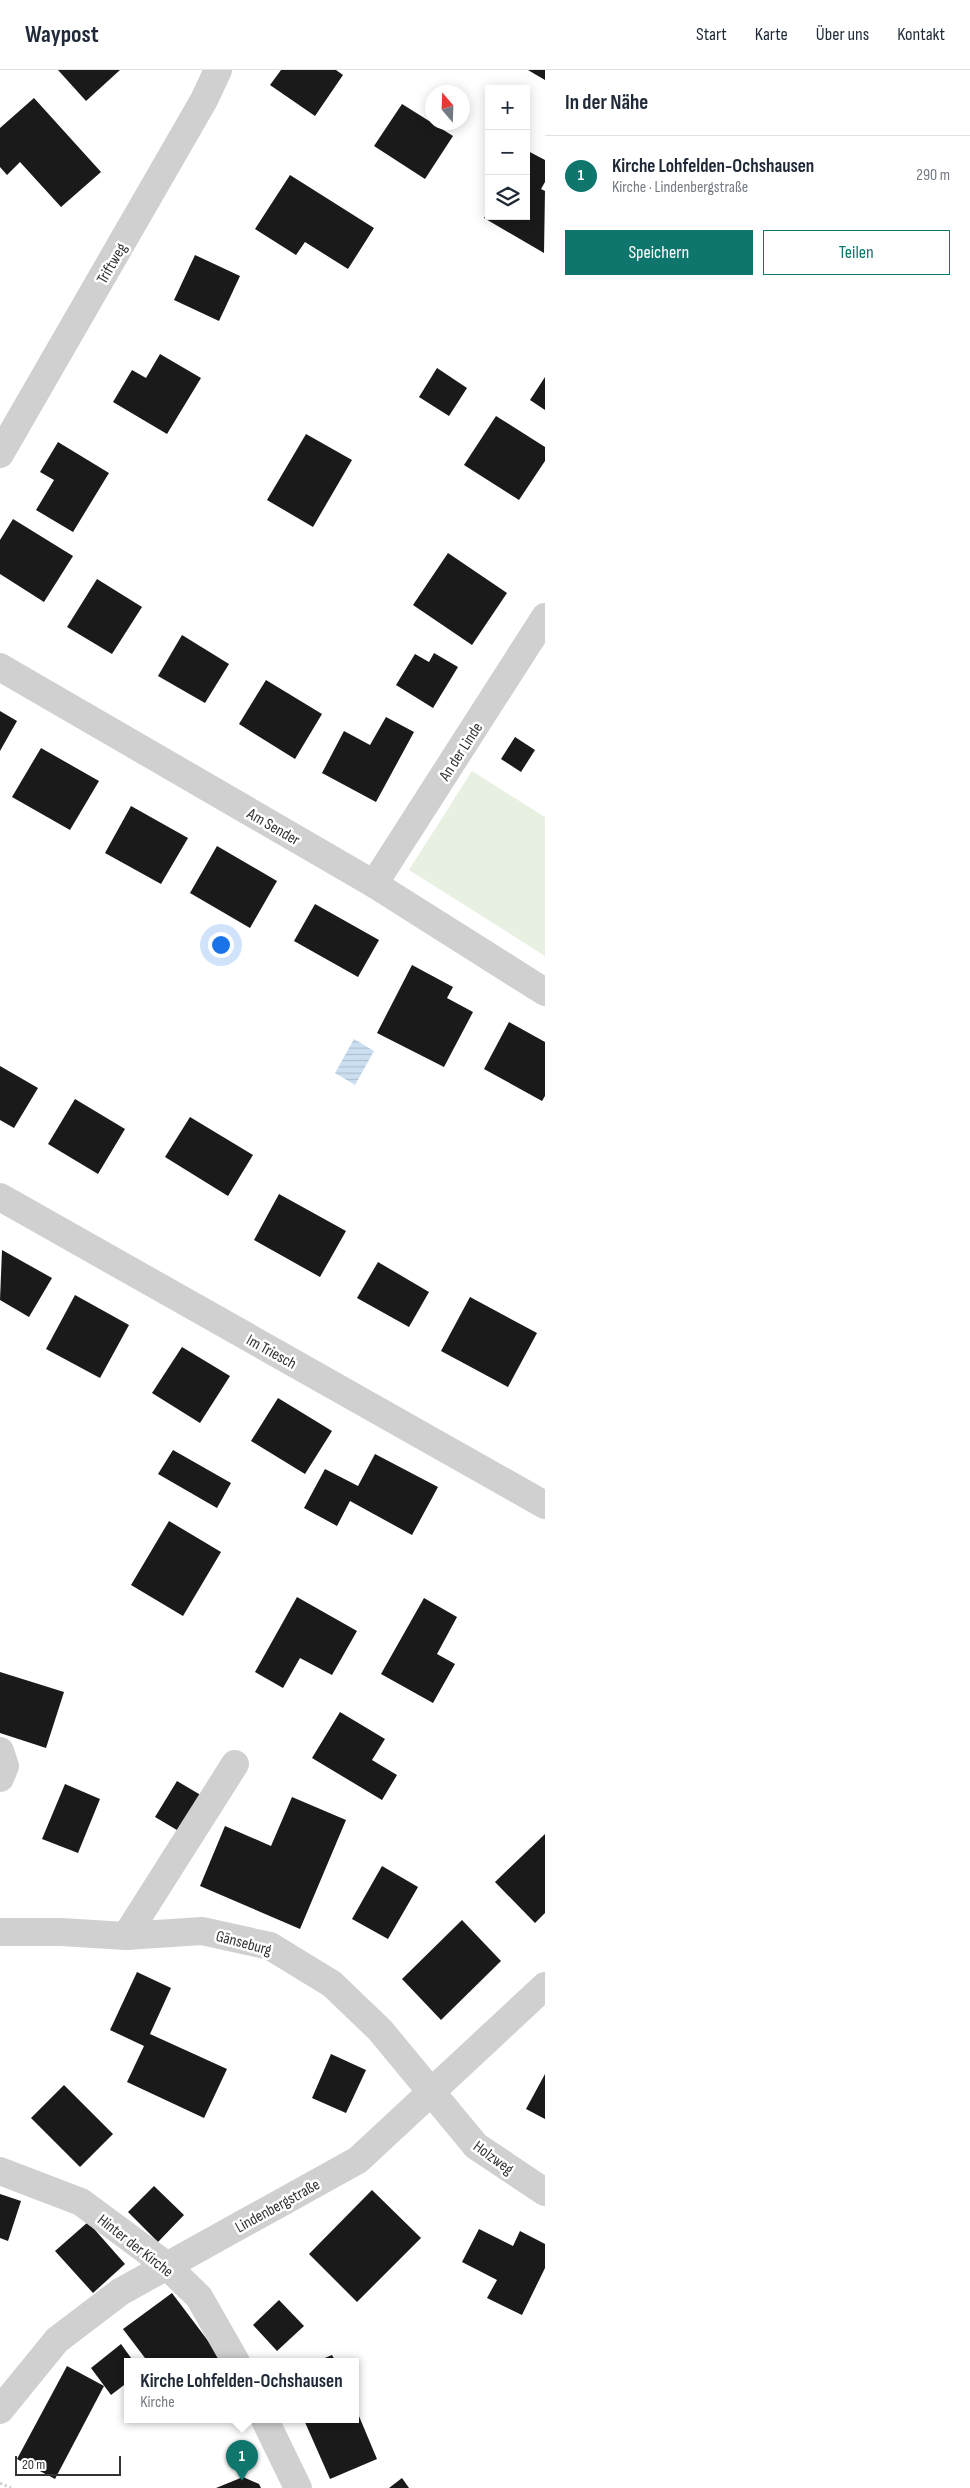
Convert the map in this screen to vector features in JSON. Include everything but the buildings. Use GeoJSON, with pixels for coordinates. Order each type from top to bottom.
{"type":"FeatureCollection","features":[{"type":"Feature","properties":{"kind":"street","name":"Triftweg"},"geometry":{"type":"LineString","coordinates":[[0,454],[204,100],[218,70]]}},
{"type":"Feature","properties":{"kind":"street","name":"An der Linde"},"geometry":{"type":"LineString","coordinates":[[374,884],[545,617]]}},
{"type":"Feature","properties":{"kind":"street","name":"Am Sender"},"geometry":{"type":"LineString","coordinates":[[0,667],[374,884],[545,992]]}},
{"type":"Feature","properties":{"kind":"street","name":"Im Triesch"},"geometry":{"type":"LineString","coordinates":[[0,1198],[545,1505]]}},
{"type":"Feature","properties":{"kind":"street"},"geometry":{"type":"LineString","coordinates":[[0,1751],[5,1766],[0,1778]]}},
{"type":"Feature","properties":{"kind":"street"},"geometry":{"type":"LineString","coordinates":[[126,1936],[235,1764]]}},
{"type":"Feature","properties":{"kind":"street","name":"Gänseburg"},"geometry":{"type":"LineString","coordinates":[[0,1932],[62,1932],[126,1936],[202,1931],[270,1946],[332,1984],[380,2030],[430,2093]]}},
{"type":"Feature","properties":{"kind":"street","name":"Lindenbergstraße"},"geometry":{"type":"LineString","coordinates":[[0,2410],[58,2340],[120,2292],[358,2160],[545,1986]]}},
{"type":"Feature","properties":{"kind":"street","name":"Holzweg"},"geometry":{"type":"LineString","coordinates":[[430,2093],[476,2146],[545,2192]]}},
{"type":"Feature","properties":{"kind":"street","name":"Hinter der Kirche"},"geometry":{"type":"LineString","coordinates":[[0,2171],[81,2202],[166,2265],[199,2297],[234,2358]]}},
{"type":"Feature","properties":{"kind":"street"},"geometry":{"type":"LineString","coordinates":[[266,2423],[298,2488]]}},
{"type":"Feature","properties":{"kind":"path"},"geometry":{"type":"LineString","coordinates":[[0,2483],[11,2488]]}},
{"type":"Feature","properties":{"kind":"green space"},"geometry":{"type":"Polygon","coordinates":[[[472,771],[545,817],[545,956],[409,870],[472,771]]]}},
{"type":"Feature","properties":{"kind":"water"},"geometry":{"type":"Polygon","coordinates":[[[354,1039],[374,1051],[355,1085],[335,1073],[354,1039]]]}},
{"type":"Feature","properties":{"kind":"place","name":"Kirche Lohfelden-Ochshausen"},"geometry":{"type":"Point","coordinates":[242,2481]}}]}
